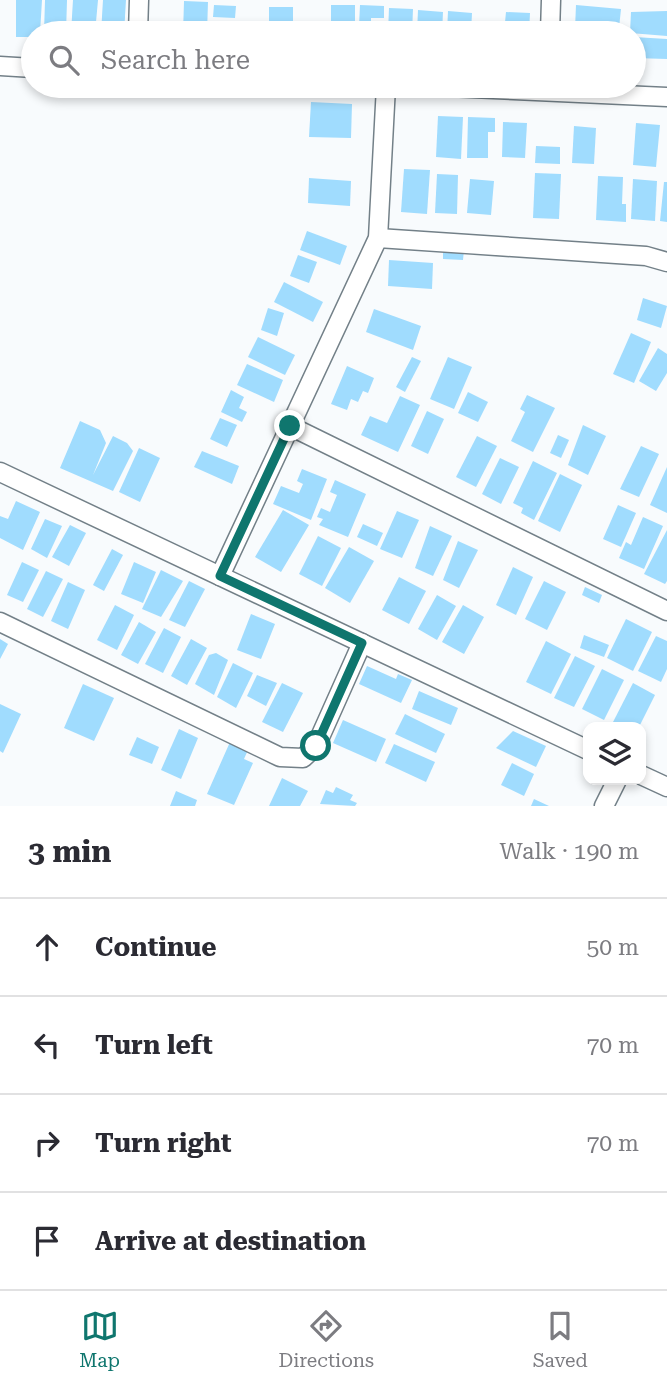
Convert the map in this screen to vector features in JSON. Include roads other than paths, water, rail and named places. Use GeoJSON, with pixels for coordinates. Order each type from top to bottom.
{"type":"FeatureCollection","features":[{"type":"Feature","properties":{"kind":"street"},"geometry":{"type":"LineString","coordinates":[[138,21],[139,0]]}},
{"type":"Feature","properties":{"kind":"street"},"geometry":{"type":"LineString","coordinates":[[550,21],[551,0]]}},
{"type":"Feature","properties":{"kind":"street"},"geometry":{"type":"LineString","coordinates":[[0,66],[21,67]]}},
{"type":"Feature","properties":{"kind":"street"},"geometry":{"type":"LineString","coordinates":[[646,96],[667,97]]}},
{"type":"Feature","properties":{"kind":"street"},"geometry":{"type":"LineString","coordinates":[[220,576],[377,238],[385,98]]}},
{"type":"Feature","properties":{"kind":"street"},"geometry":{"type":"LineString","coordinates":[[377,238],[646,256],[667,262]]}},
{"type":"Feature","properties":{"kind":"street"},"geometry":{"type":"LineString","coordinates":[[290,426],[667,611]]}},
{"type":"Feature","properties":{"kind":"street"},"geometry":{"type":"LineString","coordinates":[[0,472],[583,748]]}},
{"type":"Feature","properties":{"kind":"street"},"geometry":{"type":"LineString","coordinates":[[0,622],[280,757],[303,758],[316,746],[362,643]]}},
{"type":"Feature","properties":{"kind":"street"},"geometry":{"type":"LineString","coordinates":[[646,777],[667,787]]}},
{"type":"Feature","properties":{"kind":"street"},"geometry":{"type":"LineString","coordinates":[[604,806],[614,785]]}}]}
